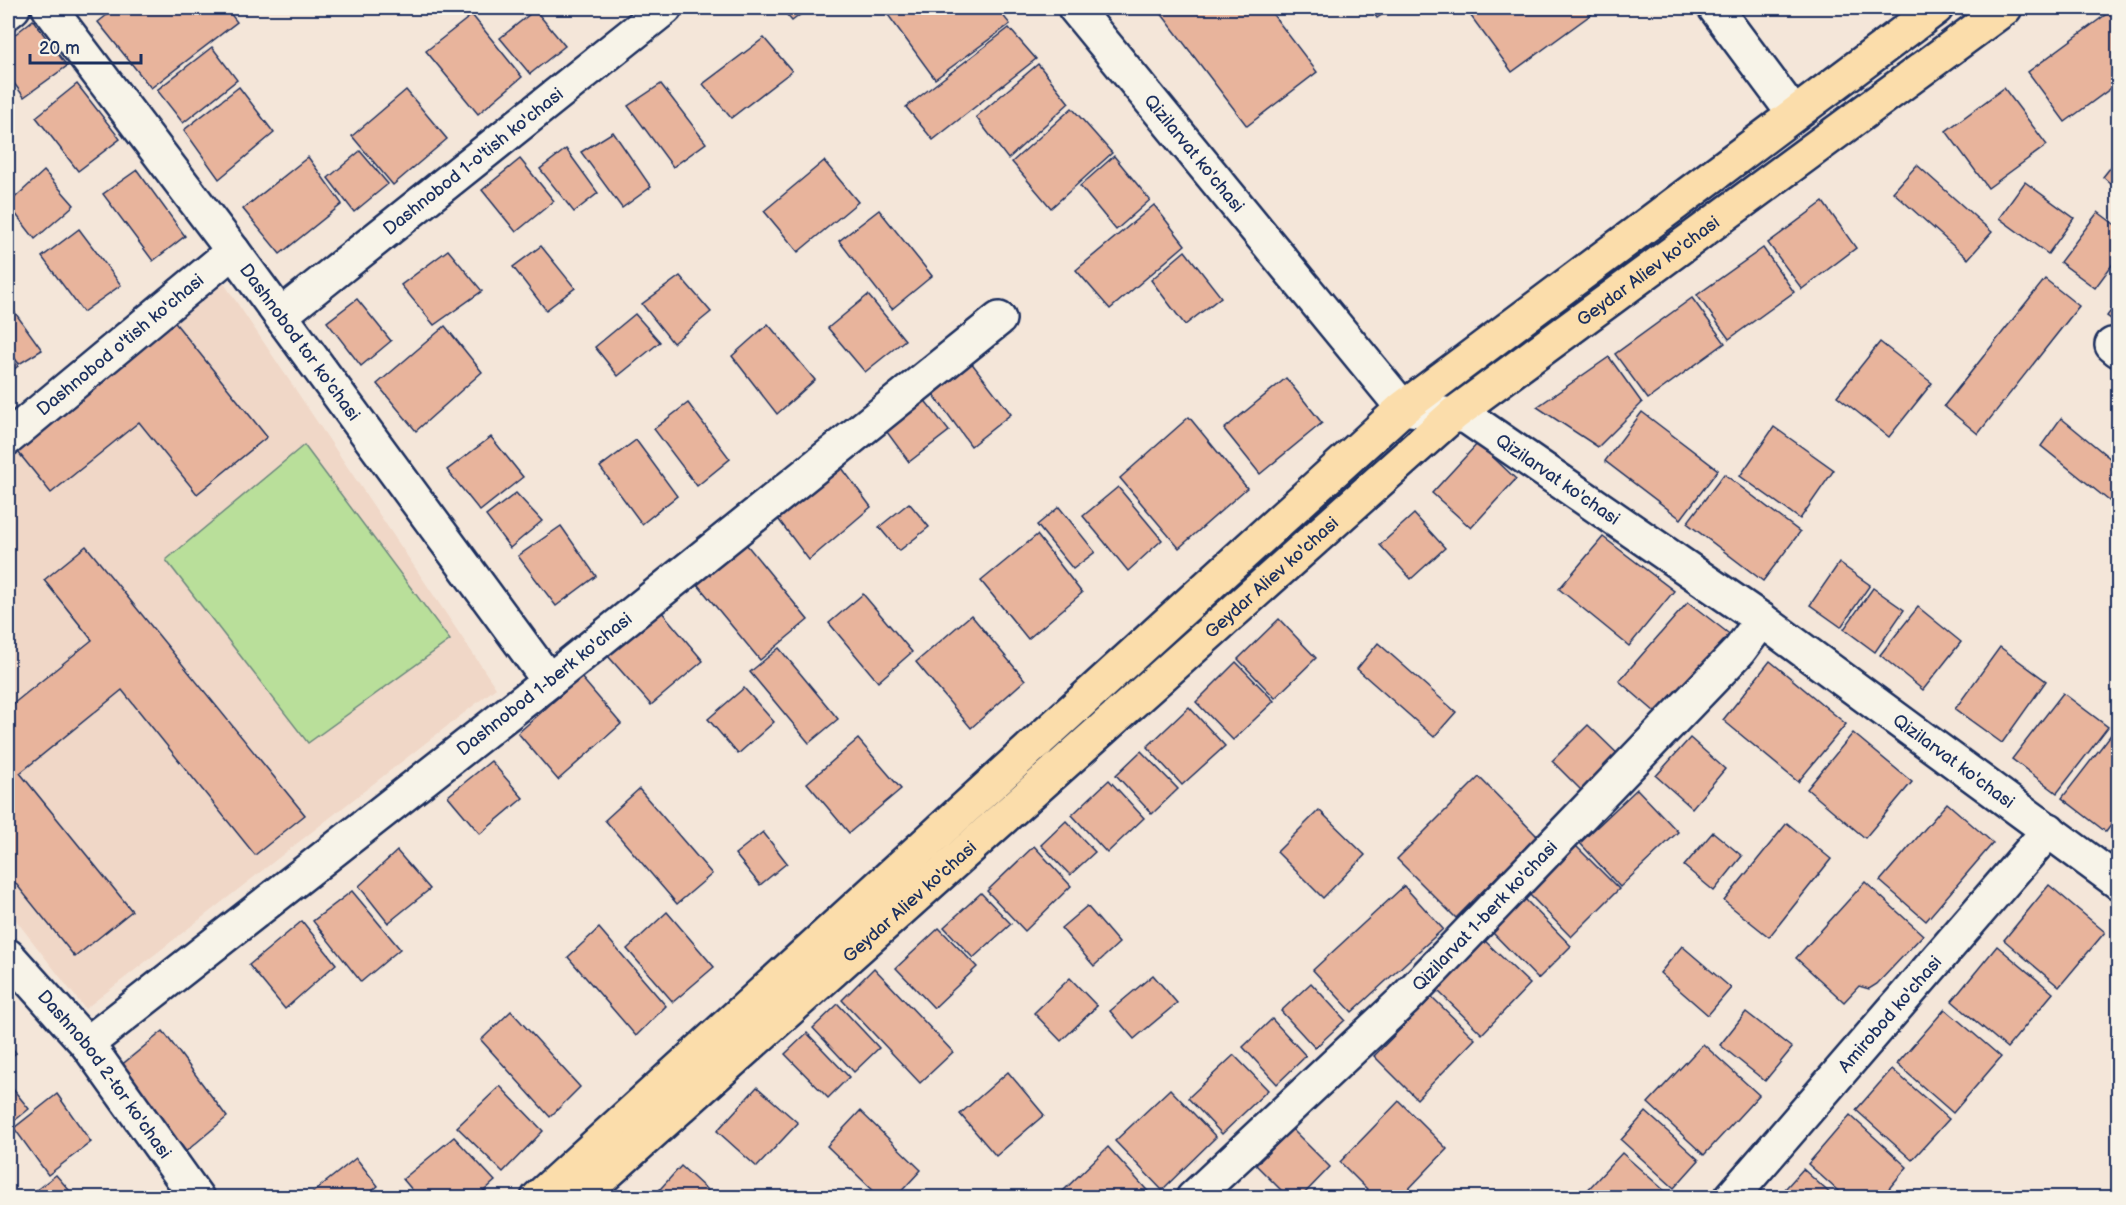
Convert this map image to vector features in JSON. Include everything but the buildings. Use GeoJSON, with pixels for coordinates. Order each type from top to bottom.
{"type":"FeatureCollection","features":[{"type":"Feature","properties":{"kind":"main road","name":"Geydar Aliev ko'chasi"},"geometry":{"type":"LineString","coordinates":[[538,1197],[1403,408],[1936,8]]}},
{"type":"Feature","properties":{"kind":"main road","name":"Geydar Aliev ko'chasi"},"geometry":{"type":"LineString","coordinates":[[579,1197],[1454,414],[2005,8]]}},
{"type":"Feature","properties":{"kind":"street"},"geometry":{"type":"LineString","coordinates":[[8,12],[13,8]]}},
{"type":"Feature","properties":{"kind":"street","name":"Dashnobod tor ko'chasi"},"geometry":{"type":"LineString","coordinates":[[50,8],[281,315],[549,681]]}},
{"type":"Feature","properties":{"kind":"street","name":"Dashnobod 1-o'tish ko'chasi"},"geometry":{"type":"LineString","coordinates":[[281,315],[665,8]]}},
{"type":"Feature","properties":{"kind":"street","name":"Qizilarvat ko'chasi"},"geometry":{"type":"LineString","coordinates":[[1075,8],[1403,408],[1467,417],[1762,620],[2118,882]]}},
{"type":"Feature","properties":{"kind":"street"},"geometry":{"type":"LineString","coordinates":[[1715,8],[1794,114]]}},
{"type":"Feature","properties":{"kind":"street","name":"Dashnobod o'tish ko'chasi"},"geometry":{"type":"LineString","coordinates":[[8,438],[233,251]]}},
{"type":"Feature","properties":{"kind":"street","name":"Dashnobod 1-berk ko'chasi"},"geometry":{"type":"LineString","coordinates":[[87,1044],[549,681],[999,319]]}},
{"type":"Feature","properties":{"kind":"street","name":"Qizilarvat 1-berk ko'chasi"},"geometry":{"type":"LineString","coordinates":[[1193,1197],[1403,1001],[1739,651],[1762,620]]}},
{"type":"Feature","properties":{"kind":"street","name":"Amirobod ko'chasi"},"geometry":{"type":"LineString","coordinates":[[1734,1196],[2049,830]]}},
{"type":"Feature","properties":{"kind":"street","name":"Dashnobod 2-tor ko'chasi"},"geometry":{"type":"LineString","coordinates":[[8,956],[87,1044],[197,1197]]}},
{"type":"Feature","properties":{"kind":"shaded area"},"geometry":{"type":"Polygon","coordinates":[[[217,273],[496,688],[85,1009],[8,910],[8,455],[217,273]]]}},
{"type":"Feature","properties":{"kind":"green space"},"geometry":{"type":"Polygon","coordinates":[[[304,445],[450,640],[308,743],[166,560],[304,445]]]}}]}
